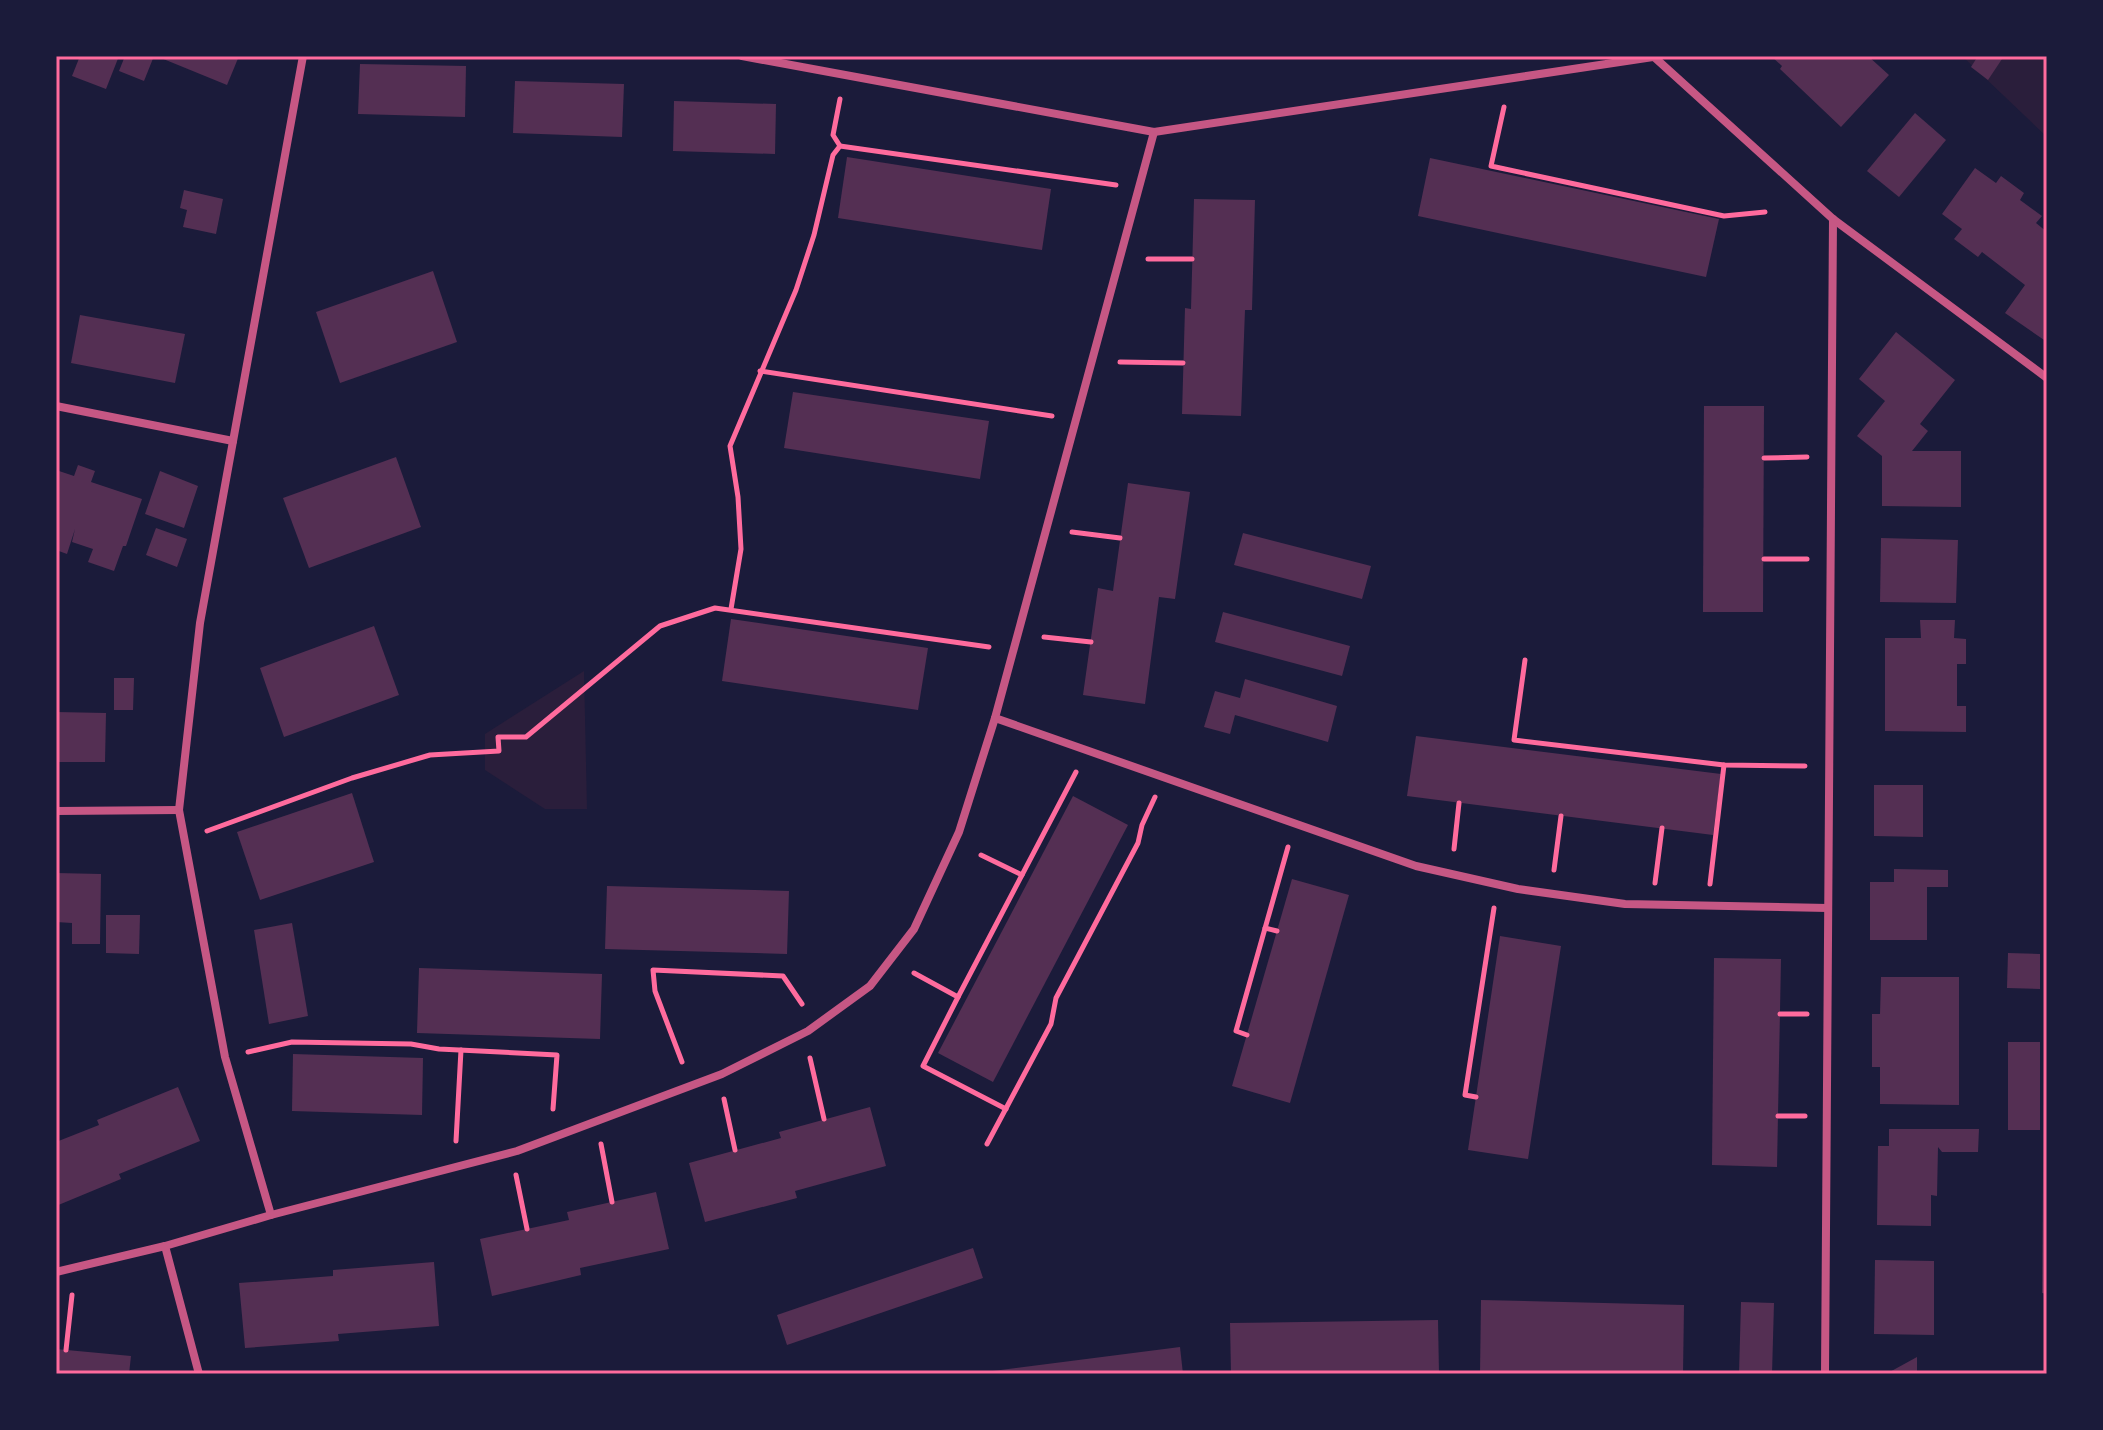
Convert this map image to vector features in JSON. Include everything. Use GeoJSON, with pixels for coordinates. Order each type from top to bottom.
{"type":"FeatureCollection","features":[{"type":"Feature","properties":{"kind":"street"},"geometry":{"type":"LineString","coordinates":[[271,1215],[225,1057],[179,810],[200,623],[303,56]]}},
{"type":"Feature","properties":{"kind":"street"},"geometry":{"type":"LineString","coordinates":[[742,56],[1154,132],[1653,56],[1833,219],[2047,378]]}},
{"type":"Feature","properties":{"kind":"street"},"geometry":{"type":"LineString","coordinates":[[56,1272],[165,1246],[517,1151],[722,1074],[817,1025],[870,986],[914,929],[959,832],[995,718],[1154,132]]}},
{"type":"Feature","properties":{"kind":"street"},"geometry":{"type":"LineString","coordinates":[[1825,1374],[1833,219]]}},
{"type":"Feature","properties":{"kind":"street"},"geometry":{"type":"LineString","coordinates":[[56,406],[233,441]]}},
{"type":"Feature","properties":{"kind":"street"},"geometry":{"type":"LineString","coordinates":[[995,718],[1416,866],[1497,885],[1625,904],[1828,908]]}},
{"type":"Feature","properties":{"kind":"street"},"geometry":{"type":"LineString","coordinates":[[56,811],[179,810]]}},
{"type":"Feature","properties":{"kind":"street"},"geometry":{"type":"LineString","coordinates":[[165,1246],[199,1374]]}},
{"type":"Feature","properties":{"kind":"path"},"geometry":{"type":"LineString","coordinates":[[845,75],[833,135],[840,146],[1119,186]]}},
{"type":"Feature","properties":{"kind":"path"},"geometry":{"type":"LineString","coordinates":[[1504,107],[1491,166],[1724,216],[1765,212]]}},
{"type":"Feature","properties":{"kind":"path"},"geometry":{"type":"LineString","coordinates":[[731,609],[741,549],[738,497],[730,446],[796,290],[814,235],[833,155],[840,146]]}},
{"type":"Feature","properties":{"kind":"path"},"geometry":{"type":"LineString","coordinates":[[1148,259],[1192,259]]}},
{"type":"Feature","properties":{"kind":"path"},"geometry":{"type":"LineString","coordinates":[[1120,362],[1183,363]]}},
{"type":"Feature","properties":{"kind":"path"},"geometry":{"type":"LineString","coordinates":[[760,371],[1053,416]]}},
{"type":"Feature","properties":{"kind":"path"},"geometry":{"type":"LineString","coordinates":[[1764,458],[1812,457]]}},
{"type":"Feature","properties":{"kind":"path"},"geometry":{"type":"LineString","coordinates":[[1072,532],[1120,538]]}},
{"type":"Feature","properties":{"kind":"path"},"geometry":{"type":"LineString","coordinates":[[1764,559],[1812,560]]}},
{"type":"Feature","properties":{"kind":"path"},"geometry":{"type":"LineString","coordinates":[[206,832],[352,778],[430,755],[499,751],[498,737],[526,737],[660,626],[715,608],[989,647]]}},
{"type":"Feature","properties":{"kind":"path"},"geometry":{"type":"LineString","coordinates":[[1044,637],[1091,642]]}},
{"type":"Feature","properties":{"kind":"path"},"geometry":{"type":"LineString","coordinates":[[1525,660],[1514,740],[1724,765],[1810,766]]}},
{"type":"Feature","properties":{"kind":"path"},"geometry":{"type":"LineString","coordinates":[[1709,893],[1724,765]]}},
{"type":"Feature","properties":{"kind":"path"},"geometry":{"type":"LineString","coordinates":[[1006,1109],[923,1066],[1078,768]]}},
{"type":"Feature","properties":{"kind":"path"},"geometry":{"type":"LineString","coordinates":[[987,1144],[1051,1024],[1056,998],[1138,843],[1142,825],[1164,777]]}},
{"type":"Feature","properties":{"kind":"path"},"geometry":{"type":"LineString","coordinates":[[1453,857],[1459,803]]}},
{"type":"Feature","properties":{"kind":"path"},"geometry":{"type":"LineString","coordinates":[[1553,879],[1561,816]]}},
{"type":"Feature","properties":{"kind":"path"},"geometry":{"type":"LineString","coordinates":[[1247,1035],[1236,1031],[1295,823]]}},
{"type":"Feature","properties":{"kind":"path"},"geometry":{"type":"LineString","coordinates":[[1654,889],[1662,828]]}},
{"type":"Feature","properties":{"kind":"path"},"geometry":{"type":"LineString","coordinates":[[981,855],[1022,875]]}},
{"type":"Feature","properties":{"kind":"path"},"geometry":{"type":"LineString","coordinates":[[1476,1097],[1465,1095],[1497,885]]}},
{"type":"Feature","properties":{"kind":"path"},"geometry":{"type":"LineString","coordinates":[[1265,928],[1277,931]]}},
{"type":"Feature","properties":{"kind":"path"},"geometry":{"type":"LineString","coordinates":[[682,1062],[655,991],[653,970],[783,976],[802,1004]]}},
{"type":"Feature","properties":{"kind":"path"},"geometry":{"type":"LineString","coordinates":[[914,973],[958,997]]}},
{"type":"Feature","properties":{"kind":"path"},"geometry":{"type":"LineString","coordinates":[[1482,988],[1492,990]]}},
{"type":"Feature","properties":{"kind":"path"},"geometry":{"type":"LineString","coordinates":[[1780,1014],[1808,1014]]}},
{"type":"Feature","properties":{"kind":"path"},"geometry":{"type":"LineString","coordinates":[[243,1053],[292,1042],[411,1044],[557,1055],[553,1109]]}},
{"type":"Feature","properties":{"kind":"path"},"geometry":{"type":"LineString","coordinates":[[456,1141],[461,1050]]}},
{"type":"Feature","properties":{"kind":"path"},"geometry":{"type":"LineString","coordinates":[[810,1058],[824,1119]]}},
{"type":"Feature","properties":{"kind":"path"},"geometry":{"type":"LineString","coordinates":[[724,1099],[735,1150]]}},
{"type":"Feature","properties":{"kind":"path"},"geometry":{"type":"LineString","coordinates":[[1778,1116],[1806,1116]]}},
{"type":"Feature","properties":{"kind":"path"},"geometry":{"type":"LineString","coordinates":[[601,1143],[612,1202]]}},
{"type":"Feature","properties":{"kind":"path"},"geometry":{"type":"LineString","coordinates":[[516,1174],[527,1229]]}},
{"type":"Feature","properties":{"kind":"path"},"geometry":{"type":"LineString","coordinates":[[66,1350],[72,1295]]}},
{"type":"Feature","properties":{"kind":"shaded area"},"geometry":{"type":"Polygon","coordinates":[[[1962,56],[2047,56],[2047,137],[1962,56]]]}},
{"type":"Feature","properties":{"kind":"shaded area"},"geometry":{"type":"Polygon","coordinates":[[[584,671],[587,809],[545,809],[485,770],[485,734],[584,671]]]}},
{"type":"Feature","properties":{"kind":"building"},"geometry":{"type":"Polygon","coordinates":[[[80,56],[119,56],[106,89],[72,76],[80,56]]]}},
{"type":"Feature","properties":{"kind":"building"},"geometry":{"type":"Polygon","coordinates":[[[125,56],[154,56],[144,81],[119,71],[125,56]]]}},
{"type":"Feature","properties":{"kind":"building"},"geometry":{"type":"Polygon","coordinates":[[[156,56],[239,56],[227,85],[156,56]]]}},
{"type":"Feature","properties":{"kind":"building"},"geometry":{"type":"Polygon","coordinates":[[[1771,56],[1868,56],[1889,75],[1841,127],[1780,69],[1782,66],[1771,56]]]}},
{"type":"Feature","properties":{"kind":"building"},"geometry":{"type":"Polygon","coordinates":[[[1978,56],[2004,56],[1988,80],[1971,67],[1978,56]]]}},
{"type":"Feature","properties":{"kind":"building"},"geometry":{"type":"Polygon","coordinates":[[[360,64],[466,66],[465,117],[358,114],[360,64]]]}},
{"type":"Feature","properties":{"kind":"building"},"geometry":{"type":"Polygon","coordinates":[[[515,81],[624,84],[622,137],[513,133],[515,81]]]}},
{"type":"Feature","properties":{"kind":"building"},"geometry":{"type":"Polygon","coordinates":[[[674,101],[776,104],[775,154],[673,151],[674,101]]]}},
{"type":"Feature","properties":{"kind":"building"},"geometry":{"type":"Polygon","coordinates":[[[1915,113],[1946,140],[1899,197],[1867,171],[1915,113]]]}},
{"type":"Feature","properties":{"kind":"building"},"geometry":{"type":"Polygon","coordinates":[[[847,157],[1051,189],[1042,250],[838,218],[847,157]]]}},
{"type":"Feature","properties":{"kind":"building"},"geometry":{"type":"Polygon","coordinates":[[[1430,158],[1719,219],[1706,277],[1418,216],[1430,158]]]}},
{"type":"Feature","properties":{"kind":"building"},"geometry":{"type":"Polygon","coordinates":[[[1975,168],[1996,183],[2001,176],[2024,193],[2020,200],[2042,216],[2036,223],[2047,232],[2047,342],[2005,313],[2025,285],[1982,252],[1978,257],[1954,239],[1962,229],[1942,214],[1975,168]]]}},
{"type":"Feature","properties":{"kind":"building"},"geometry":{"type":"Polygon","coordinates":[[[184,190],[223,199],[216,234],[183,227],[187,210],[180,208],[184,190]]]}},
{"type":"Feature","properties":{"kind":"building"},"geometry":{"type":"Polygon","coordinates":[[[1194,199],[1255,200],[1252,310],[1245,310],[1241,416],[1182,414],[1185,308],[1191,309],[1194,199]]]}},
{"type":"Feature","properties":{"kind":"building"},"geometry":{"type":"Polygon","coordinates":[[[433,271],[457,342],[340,383],[316,312],[433,271]]]}},
{"type":"Feature","properties":{"kind":"building"},"geometry":{"type":"Polygon","coordinates":[[[80,315],[185,334],[175,383],[71,363],[80,315]]]}},
{"type":"Feature","properties":{"kind":"building"},"geometry":{"type":"Polygon","coordinates":[[[1896,332],[1955,380],[1920,424],[1928,431],[1912,451],[1961,451],[1961,507],[1882,506],[1882,456],[1857,436],[1885,401],[1859,379],[1896,332]]]}},
{"type":"Feature","properties":{"kind":"building"},"geometry":{"type":"Polygon","coordinates":[[[793,392],[989,421],[980,479],[784,448],[793,392]]]}},
{"type":"Feature","properties":{"kind":"building"},"geometry":{"type":"Polygon","coordinates":[[[1704,406],[1764,406],[1763,612],[1703,612],[1704,406]]]}},
{"type":"Feature","properties":{"kind":"building"},"geometry":{"type":"Polygon","coordinates":[[[396,457],[421,527],[309,568],[283,498],[396,457]]]}},
{"type":"Feature","properties":{"kind":"building"},"geometry":{"type":"Polygon","coordinates":[[[78,465],[95,471],[91,482],[142,499],[114,571],[88,562],[93,549],[72,542],[75,529],[67,554],[56,550],[56,470],[74,476],[78,465]]]}},
{"type":"Feature","properties":{"kind":"building"},"geometry":{"type":"Polygon","coordinates":[[[160,471],[198,486],[184,528],[145,514],[160,471]]]}},
{"type":"Feature","properties":{"kind":"building"},"geometry":{"type":"Polygon","coordinates":[[[1128,483],[1190,492],[1175,599],[1159,597],[1145,704],[1083,695],[1098,588],[1113,591],[1128,483]]]}},
{"type":"Feature","properties":{"kind":"building"},"geometry":{"type":"Polygon","coordinates":[[[156,528],[187,539],[177,567],[146,555],[156,528]]]}},
{"type":"Feature","properties":{"kind":"building"},"geometry":{"type":"Polygon","coordinates":[[[1243,533],[1371,566],[1362,599],[1234,565],[1243,533]]]}},
{"type":"Feature","properties":{"kind":"building"},"geometry":{"type":"Polygon","coordinates":[[[1881,538],[1958,540],[1956,603],[1880,602],[1881,538]]]}},
{"type":"Feature","properties":{"kind":"building"},"geometry":{"type":"Polygon","coordinates":[[[1223,612],[1350,646],[1342,676],[1215,642],[1223,612]]]}},
{"type":"Feature","properties":{"kind":"building"},"geometry":{"type":"Polygon","coordinates":[[[731,619],[928,648],[918,710],[722,681],[731,619]]]}},
{"type":"Feature","properties":{"kind":"building"},"geometry":{"type":"Polygon","coordinates":[[[1920,620],[1955,620],[1954,638],[1966,639],[1966,664],[1957,664],[1957,706],[1966,706],[1966,732],[1885,731],[1885,638],[1921,638],[1920,620]]]}},
{"type":"Feature","properties":{"kind":"building"},"geometry":{"type":"Polygon","coordinates":[[[374,626],[399,695],[284,737],[260,668],[374,626]]]}},
{"type":"Feature","properties":{"kind":"building"},"geometry":{"type":"Polygon","coordinates":[[[114,678],[134,678],[133,710],[114,710],[114,678]]]}},
{"type":"Feature","properties":{"kind":"building"},"geometry":{"type":"Polygon","coordinates":[[[1245,679],[1337,706],[1328,742],[1235,715],[1230,734],[1204,727],[1215,691],[1240,698],[1245,679]]]}},
{"type":"Feature","properties":{"kind":"building"},"geometry":{"type":"Polygon","coordinates":[[[56,712],[106,713],[105,762],[56,762],[56,712]]]}},
{"type":"Feature","properties":{"kind":"building"},"geometry":{"type":"Polygon","coordinates":[[[1416,736],[1721,774],[1713,835],[1407,796],[1416,736]]]}},
{"type":"Feature","properties":{"kind":"building"},"geometry":{"type":"Polygon","coordinates":[[[1874,785],[1923,785],[1923,837],[1874,836],[1874,785]]]}},
{"type":"Feature","properties":{"kind":"building"},"geometry":{"type":"Polygon","coordinates":[[[352,793],[374,862],[260,900],[237,832],[352,793]]]}},
{"type":"Feature","properties":{"kind":"building"},"geometry":{"type":"Polygon","coordinates":[[[1073,796],[1128,825],[993,1082],[938,1053],[1073,796]]]}},
{"type":"Feature","properties":{"kind":"building"},"geometry":{"type":"Polygon","coordinates":[[[1894,869],[1948,870],[1948,887],[1927,887],[1927,940],[1870,940],[1870,882],[1894,882],[1894,869]]]}},
{"type":"Feature","properties":{"kind":"building"},"geometry":{"type":"Polygon","coordinates":[[[56,873],[101,874],[100,944],[72,944],[72,923],[56,922],[56,873]]]}},
{"type":"Feature","properties":{"kind":"building"},"geometry":{"type":"Polygon","coordinates":[[[1292,879],[1349,895],[1290,1103],[1232,1086],[1292,879]]]}},
{"type":"Feature","properties":{"kind":"building"},"geometry":{"type":"Polygon","coordinates":[[[607,886],[789,891],[787,954],[605,949],[607,886]]]}},
{"type":"Feature","properties":{"kind":"building"},"geometry":{"type":"Polygon","coordinates":[[[106,915],[140,915],[139,954],[106,953],[106,915]]]}},
{"type":"Feature","properties":{"kind":"building"},"geometry":{"type":"Polygon","coordinates":[[[292,923],[308,1016],[269,1024],[254,930],[292,923]]]}},
{"type":"Feature","properties":{"kind":"building"},"geometry":{"type":"Polygon","coordinates":[[[1500,936],[1561,946],[1528,1159],[1468,1150],[1500,936]]]}},
{"type":"Feature","properties":{"kind":"building"},"geometry":{"type":"Polygon","coordinates":[[[2008,953],[2040,954],[2040,989],[2007,988],[2008,953]]]}},
{"type":"Feature","properties":{"kind":"building"},"geometry":{"type":"Polygon","coordinates":[[[1714,958],[1781,959],[1777,1167],[1712,1165],[1714,958]]]}},
{"type":"Feature","properties":{"kind":"building"},"geometry":{"type":"Polygon","coordinates":[[[419,968],[602,974],[600,1039],[417,1033],[419,968]]]}},
{"type":"Feature","properties":{"kind":"building"},"geometry":{"type":"Polygon","coordinates":[[[1881,977],[1959,977],[1959,1105],[1880,1104],[1880,1067],[1872,1067],[1872,1014],[1880,1014],[1881,977]]]}},
{"type":"Feature","properties":{"kind":"building"},"geometry":{"type":"Polygon","coordinates":[[[2008,1042],[2040,1042],[2040,1130],[2008,1130],[2008,1042]]]}},
{"type":"Feature","properties":{"kind":"building"},"geometry":{"type":"Polygon","coordinates":[[[293,1054],[423,1058],[422,1115],[292,1111],[293,1054]]]}},
{"type":"Feature","properties":{"kind":"building"},"geometry":{"type":"Polygon","coordinates":[[[2044,1058],[2047,1058],[2047,1294],[2042,1293],[2044,1058]]]}},
{"type":"Feature","properties":{"kind":"building"},"geometry":{"type":"Polygon","coordinates":[[[178,1087],[200,1141],[119,1174],[121,1179],[56,1206],[56,1142],[99,1125],[97,1120],[178,1087]]]}},
{"type":"Feature","properties":{"kind":"building"},"geometry":{"type":"Polygon","coordinates":[[[870,1107],[886,1166],[795,1191],[797,1198],[705,1222],[689,1163],[781,1138],[779,1132],[870,1107]]]}},
{"type":"Feature","properties":{"kind":"building"},"geometry":{"type":"Polygon","coordinates":[[[1889,1129],[1979,1129],[1978,1152],[1942,1152],[1938,1147],[1937,1196],[1931,1195],[1931,1226],[1877,1225],[1878,1146],[1889,1146],[1889,1129]]]}},
{"type":"Feature","properties":{"kind":"building"},"geometry":{"type":"Polygon","coordinates":[[[656,1192],[669,1249],[580,1268],[581,1275],[492,1296],[480,1239],[569,1220],[567,1212],[656,1192]]]}},
{"type":"Feature","properties":{"kind":"building"},"geometry":{"type":"Polygon","coordinates":[[[973,1248],[983,1278],[787,1345],[777,1315],[973,1248]]]}},
{"type":"Feature","properties":{"kind":"building"},"geometry":{"type":"Polygon","coordinates":[[[1875,1260],[1934,1261],[1934,1335],[1874,1334],[1875,1260]]]}},
{"type":"Feature","properties":{"kind":"building"},"geometry":{"type":"Polygon","coordinates":[[[434,1262],[439,1326],[338,1334],[339,1341],[245,1348],[239,1283],[333,1276],[333,1270],[434,1262]]]}},
{"type":"Feature","properties":{"kind":"building"},"geometry":{"type":"Polygon","coordinates":[[[1481,1300],[1684,1305],[1683,1374],[1480,1374],[1481,1300]]]}},
{"type":"Feature","properties":{"kind":"building"},"geometry":{"type":"Polygon","coordinates":[[[1741,1302],[1774,1303],[1772,1374],[1739,1374],[1741,1302]]]}},
{"type":"Feature","properties":{"kind":"building"},"geometry":{"type":"Polygon","coordinates":[[[1438,1320],[1439,1374],[1231,1374],[1230,1323],[1438,1320]]]}},
{"type":"Feature","properties":{"kind":"building"},"geometry":{"type":"Polygon","coordinates":[[[1180,1347],[1183,1374],[985,1374],[985,1372],[1180,1347]]]}},
{"type":"Feature","properties":{"kind":"building"},"geometry":{"type":"Polygon","coordinates":[[[56,1349],[131,1356],[129,1374],[56,1374],[56,1349]]]}},
{"type":"Feature","properties":{"kind":"building"},"geometry":{"type":"Polygon","coordinates":[[[1917,1357],[1917,1374],[1886,1374],[1917,1357]]]}}]}
